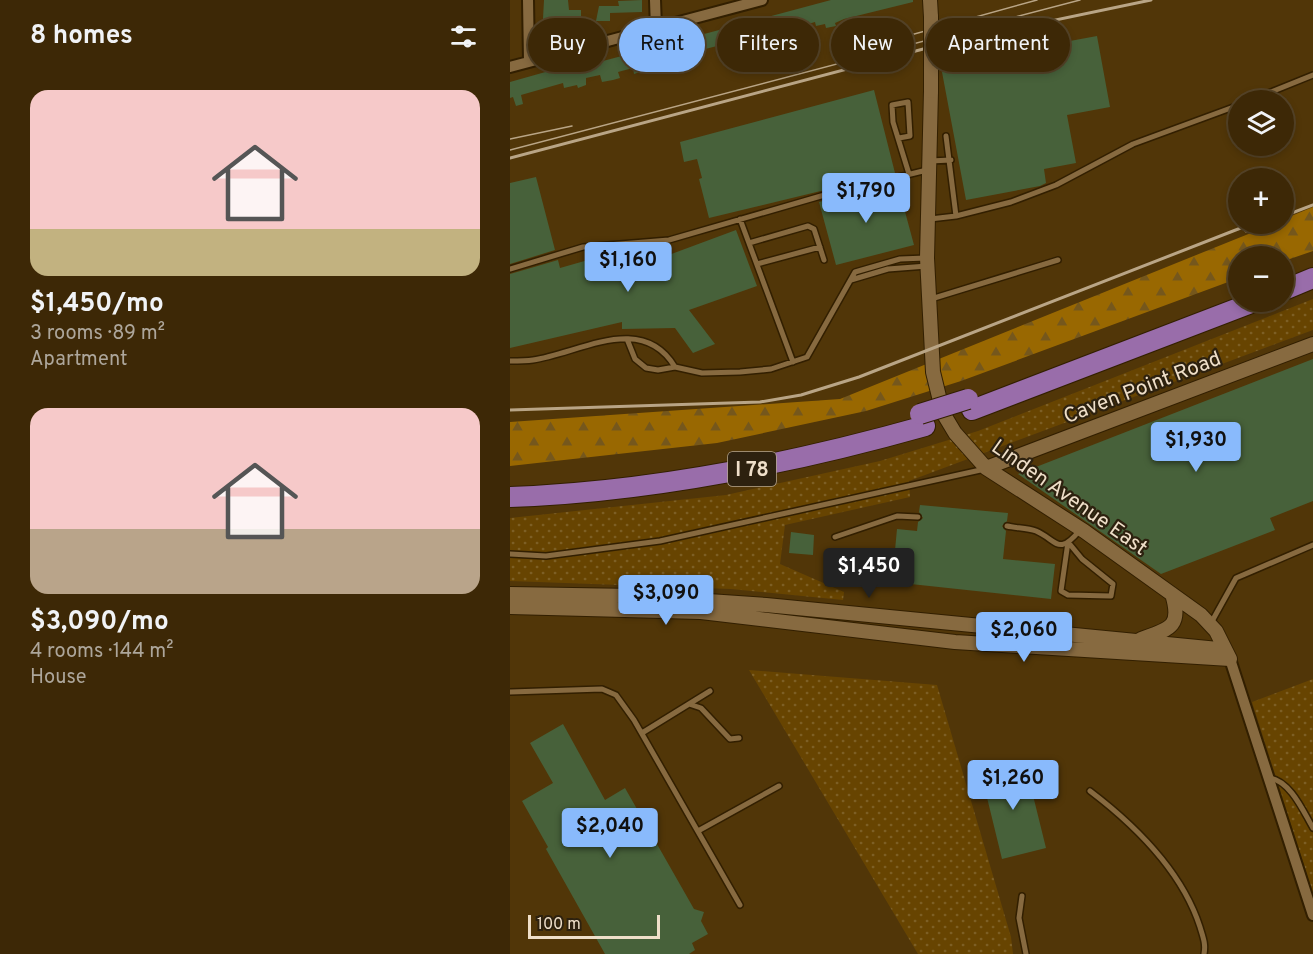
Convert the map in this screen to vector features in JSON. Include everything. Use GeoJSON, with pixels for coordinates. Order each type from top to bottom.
{"type":"FeatureCollection","features":[{"type":"Feature","properties":{"kind":"highway"},"geometry":{"type":"LineString","coordinates":[[1294,272],[1313,265]]}},
{"type":"Feature","properties":{"kind":"highway"},"geometry":{"type":"LineString","coordinates":[[1294,286],[1313,278]]}},
{"type":"Feature","properties":{"kind":"highway","name":"I 78"},"geometry":{"type":"LineString","coordinates":[[970,405],[1228,299]]}},
{"type":"Feature","properties":{"kind":"highway","name":"I 78"},"geometry":{"type":"LineString","coordinates":[[510,497],[574,487],[746,470],[814,456],[970,405],[1228,311]]}},
{"type":"Feature","properties":{"kind":"highway","name":"I 78"},"geometry":{"type":"LineString","coordinates":[[510,484],[574,487]]}},
{"type":"Feature","properties":{"kind":"street"},"geometry":{"type":"LineString","coordinates":[[528,0],[528,18]]}},
{"type":"Feature","properties":{"kind":"street"},"geometry":{"type":"LineString","coordinates":[[655,0],[656,18]]}},
{"type":"Feature","properties":{"kind":"street"},"geometry":{"type":"LineString","coordinates":[[694,18],[762,0]]}},
{"type":"Feature","properties":{"kind":"street","name":"Linden Avenue East"},"geometry":{"type":"LineString","coordinates":[[930,0],[932,91],[929,165],[929,299],[933,372],[943,413],[962,442],[986,468],[1081,529],[1172,594],[1210,625],[1228,654],[1313,915]]}},
{"type":"Feature","properties":{"kind":"street"},"geometry":{"type":"LineString","coordinates":[[510,67],[528,62]]}},
{"type":"Feature","properties":{"kind":"street","name":"Caven Point Road"},"geometry":{"type":"LineString","coordinates":[[986,468],[1313,344]]}},
{"type":"Feature","properties":{"kind":"street"},"geometry":{"type":"LineString","coordinates":[[510,594],[635,596],[734,602],[1138,641],[1228,654]]}},
{"type":"Feature","properties":{"kind":"street"},"geometry":{"type":"LineString","coordinates":[[1138,641],[1166,630],[1172,625],[1178,612],[1172,594]]}},
{"type":"Feature","properties":{"kind":"street"},"geometry":{"type":"LineString","coordinates":[[510,607],[701,612],[955,642],[1228,654]]}},
{"type":"Feature","properties":{"kind":"lane"},"geometry":{"type":"LineString","coordinates":[[1276,90],[1313,75]]}},
{"type":"Feature","properties":{"kind":"lane"},"geometry":{"type":"LineString","coordinates":[[899,138],[910,136],[908,102],[892,105],[899,138],[909,174]]}},
{"type":"Feature","properties":{"kind":"lane"},"geometry":{"type":"LineString","coordinates":[[929,219],[956,216],[1011,202],[1056,185],[1133,144],[1228,109]]}},
{"type":"Feature","properties":{"kind":"lane"},"geometry":{"type":"LineString","coordinates":[[946,136],[951,160],[956,216]]}},
{"type":"Feature","properties":{"kind":"lane"},"geometry":{"type":"LineString","coordinates":[[510,269],[583,247],[669,240],[909,174],[929,165],[951,160]]}},
{"type":"Feature","properties":{"kind":"lane"},"geometry":{"type":"LineString","coordinates":[[740,219],[793,362]]}},
{"type":"Feature","properties":{"kind":"lane"},"geometry":{"type":"LineString","coordinates":[[749,243],[808,226],[814,228],[824,260]]}},
{"type":"Feature","properties":{"kind":"lane"},"geometry":{"type":"LineString","coordinates":[[757,264],[820,247]]}},
{"type":"Feature","properties":{"kind":"lane"},"geometry":{"type":"LineString","coordinates":[[929,299],[1058,260]]}},
{"type":"Feature","properties":{"kind":"lane"},"geometry":{"type":"LineString","coordinates":[[627,339],[635,359],[646,368],[658,370],[675,366],[702,374],[771,369],[807,357],[849,281],[928,262]]}},
{"type":"Feature","properties":{"kind":"lane"},"geometry":{"type":"LineString","coordinates":[[510,361],[534,360],[606,340],[643,339],[655,345],[675,366]]}},
{"type":"Feature","properties":{"kind":"lane"},"geometry":{"type":"LineString","coordinates":[[510,554],[546,556],[660,541],[986,468]]}},
{"type":"Feature","properties":{"kind":"lane"},"geometry":{"type":"LineString","coordinates":[[835,537],[897,516],[918,517]]}},
{"type":"Feature","properties":{"kind":"lane"},"geometry":{"type":"LineString","coordinates":[[1007,526],[1037,531],[1054,544],[1068,542]]}},
{"type":"Feature","properties":{"kind":"lane"},"geometry":{"type":"LineString","coordinates":[[1068,542],[1082,559],[1113,584],[1111,596],[1068,595],[1061,591],[1068,542],[1081,529]]}},
{"type":"Feature","properties":{"kind":"lane"},"geometry":{"type":"LineString","coordinates":[[1210,625],[1236,578],[1313,545]]}},
{"type":"Feature","properties":{"kind":"lane"},"geometry":{"type":"LineString","coordinates":[[510,692],[602,689],[616,694],[642,733],[740,905]]}},
{"type":"Feature","properties":{"kind":"lane"},"geometry":{"type":"LineString","coordinates":[[642,733],[710,691]]}},
{"type":"Feature","properties":{"kind":"lane"},"geometry":{"type":"LineString","coordinates":[[689,704],[701,708],[730,740],[739,738]]}},
{"type":"Feature","properties":{"kind":"lane"},"geometry":{"type":"LineString","coordinates":[[1268,777],[1274,778],[1287,789],[1298,802],[1313,828]]}},
{"type":"Feature","properties":{"kind":"lane"},"geometry":{"type":"LineString","coordinates":[[698,831],[778,786]]}},
{"type":"Feature","properties":{"kind":"lane"},"geometry":{"type":"LineString","coordinates":[[1090,791],[1122,817],[1163,859],[1194,910],[1206,946],[1204,954]]}},
{"type":"Feature","properties":{"kind":"lane"},"geometry":{"type":"LineString","coordinates":[[1022,896],[1019,918],[1026,954]]}},
{"type":"Feature","properties":{"kind":"shaded area"},"geometry":{"type":"Polygon","coordinates":[[[1313,299],[1313,330],[909,481],[910,497],[785,525],[780,564],[844,592],[843,600],[731,589],[510,581],[510,518],[726,495],[880,461],[978,431],[1280,312],[1294,312],[1294,306],[1313,299]]]}},
{"type":"Feature","properties":{"kind":"shaded area"},"geometry":{"type":"Polygon","coordinates":[[[749,670],[937,685],[1011,937],[1013,954],[918,954],[749,670]]]}},
{"type":"Feature","properties":{"kind":"shaded area"},"geometry":{"type":"Polygon","coordinates":[[[1313,679],[1313,893],[1252,702],[1313,679]]]}},
{"type":"Feature","properties":{"kind":"green space"},"geometry":{"type":"Polygon","coordinates":[[[1313,207],[1313,251],[1294,258],[1294,246],[1228,246],[1228,282],[961,381],[866,411],[717,443],[510,466],[510,422],[840,399],[1248,234],[1294,234],[1294,215],[1313,207]]]}},
{"type":"Feature","properties":{"kind":"building"},"geometry":{"type":"Polygon","coordinates":[[[544,0],[568,0],[569,10],[581,10],[581,18],[543,18],[544,0]]]}},
{"type":"Feature","properties":{"kind":"building"},"geometry":{"type":"Polygon","coordinates":[[[642,0],[642,12],[610,13],[610,21],[607,21],[607,18],[597,18],[599,6],[619,6],[618,1],[642,0]]]}},
{"type":"Feature","properties":{"kind":"building"},"geometry":{"type":"Polygon","coordinates":[[[831,0],[913,0],[913,2],[848,18],[831,18],[831,27],[826,28],[825,24],[819,25],[819,18],[764,18],[831,0]]]}},
{"type":"Feature","properties":{"kind":"building"},"geometry":{"type":"Polygon","coordinates":[[[717,30],[717,46],[705,49],[705,34],[717,30]]]}},
{"type":"Feature","properties":{"kind":"building"},"geometry":{"type":"Polygon","coordinates":[[[1097,36],[1110,107],[1067,115],[1076,163],[1044,169],[1046,183],[1040,186],[966,200],[942,72],[1070,72],[1070,41],[1097,36]]]}},
{"type":"Feature","properties":{"kind":"building"},"geometry":{"type":"Polygon","coordinates":[[[619,57],[620,78],[602,82],[600,75],[586,78],[586,85],[578,88],[577,85],[564,88],[563,83],[521,95],[523,104],[516,106],[513,97],[510,98],[510,82],[545,72],[607,72],[607,60],[619,57]]]}},
{"type":"Feature","properties":{"kind":"building"},"geometry":{"type":"Polygon","coordinates":[[[874,90],[895,173],[709,218],[699,179],[702,178],[697,159],[684,162],[680,142],[874,90]]]}},
{"type":"Feature","properties":{"kind":"building"},"geometry":{"type":"Polygon","coordinates":[[[536,177],[555,250],[510,264],[510,183],[536,177]]]}},
{"type":"Feature","properties":{"kind":"building"},"geometry":{"type":"Polygon","coordinates":[[[897,182],[914,245],[836,265],[819,202],[897,182]]]}},
{"type":"Feature","properties":{"kind":"building"},"geometry":{"type":"Polygon","coordinates":[[[736,230],[757,286],[689,310],[715,344],[693,353],[675,328],[622,329],[622,322],[510,348],[510,274],[558,260],[560,268],[602,256],[603,261],[666,256],[736,230]]]}},
{"type":"Feature","properties":{"kind":"building"},"geometry":{"type":"Polygon","coordinates":[[[1313,359],[1313,501],[1270,518],[1275,530],[1161,574],[1018,474],[1313,359]]]}},
{"type":"Feature","properties":{"kind":"building"},"geometry":{"type":"Polygon","coordinates":[[[920,505],[1008,513],[1007,521],[1002,526],[1006,531],[1003,559],[1055,564],[1051,599],[892,582],[897,529],[917,531],[918,522],[923,518],[919,512],[920,505]]]}},
{"type":"Feature","properties":{"kind":"building"},"geometry":{"type":"Polygon","coordinates":[[[791,532],[814,535],[813,555],[789,553],[791,532]]]}},
{"type":"Feature","properties":{"kind":"building"},"geometry":{"type":"Polygon","coordinates":[[[563,724],[605,800],[625,788],[694,909],[704,912],[701,921],[708,934],[692,943],[695,950],[689,954],[605,954],[546,849],[548,847],[522,801],[553,783],[530,743],[563,724]]]}},
{"type":"Feature","properties":{"kind":"building"},"geometry":{"type":"Polygon","coordinates":[[[1025,763],[1046,848],[1002,859],[981,773],[1025,763]]]}},
{"type":"Feature","properties":{"kind":"tram line"},"geometry":{"type":"LineString","coordinates":[[914,34],[1037,0]]}},
{"type":"Feature","properties":{"kind":"tram line"},"geometry":{"type":"LineString","coordinates":[[510,150],[1080,0]]}},
{"type":"Feature","properties":{"kind":"tram line"},"geometry":{"type":"LineString","coordinates":[[510,139],[572,126]]}},
{"type":"Feature","properties":{"kind":"railway"},"geometry":{"type":"LineString","coordinates":[[510,158],[946,43],[1151,0]]}},
{"type":"Feature","properties":{"kind":"railway"},"geometry":{"type":"LineString","coordinates":[[1294,212],[1313,205]]}},
{"type":"Feature","properties":{"kind":"railway"},"geometry":{"type":"LineString","coordinates":[[510,410],[760,402],[801,395],[859,377],[1228,233]]}}]}
